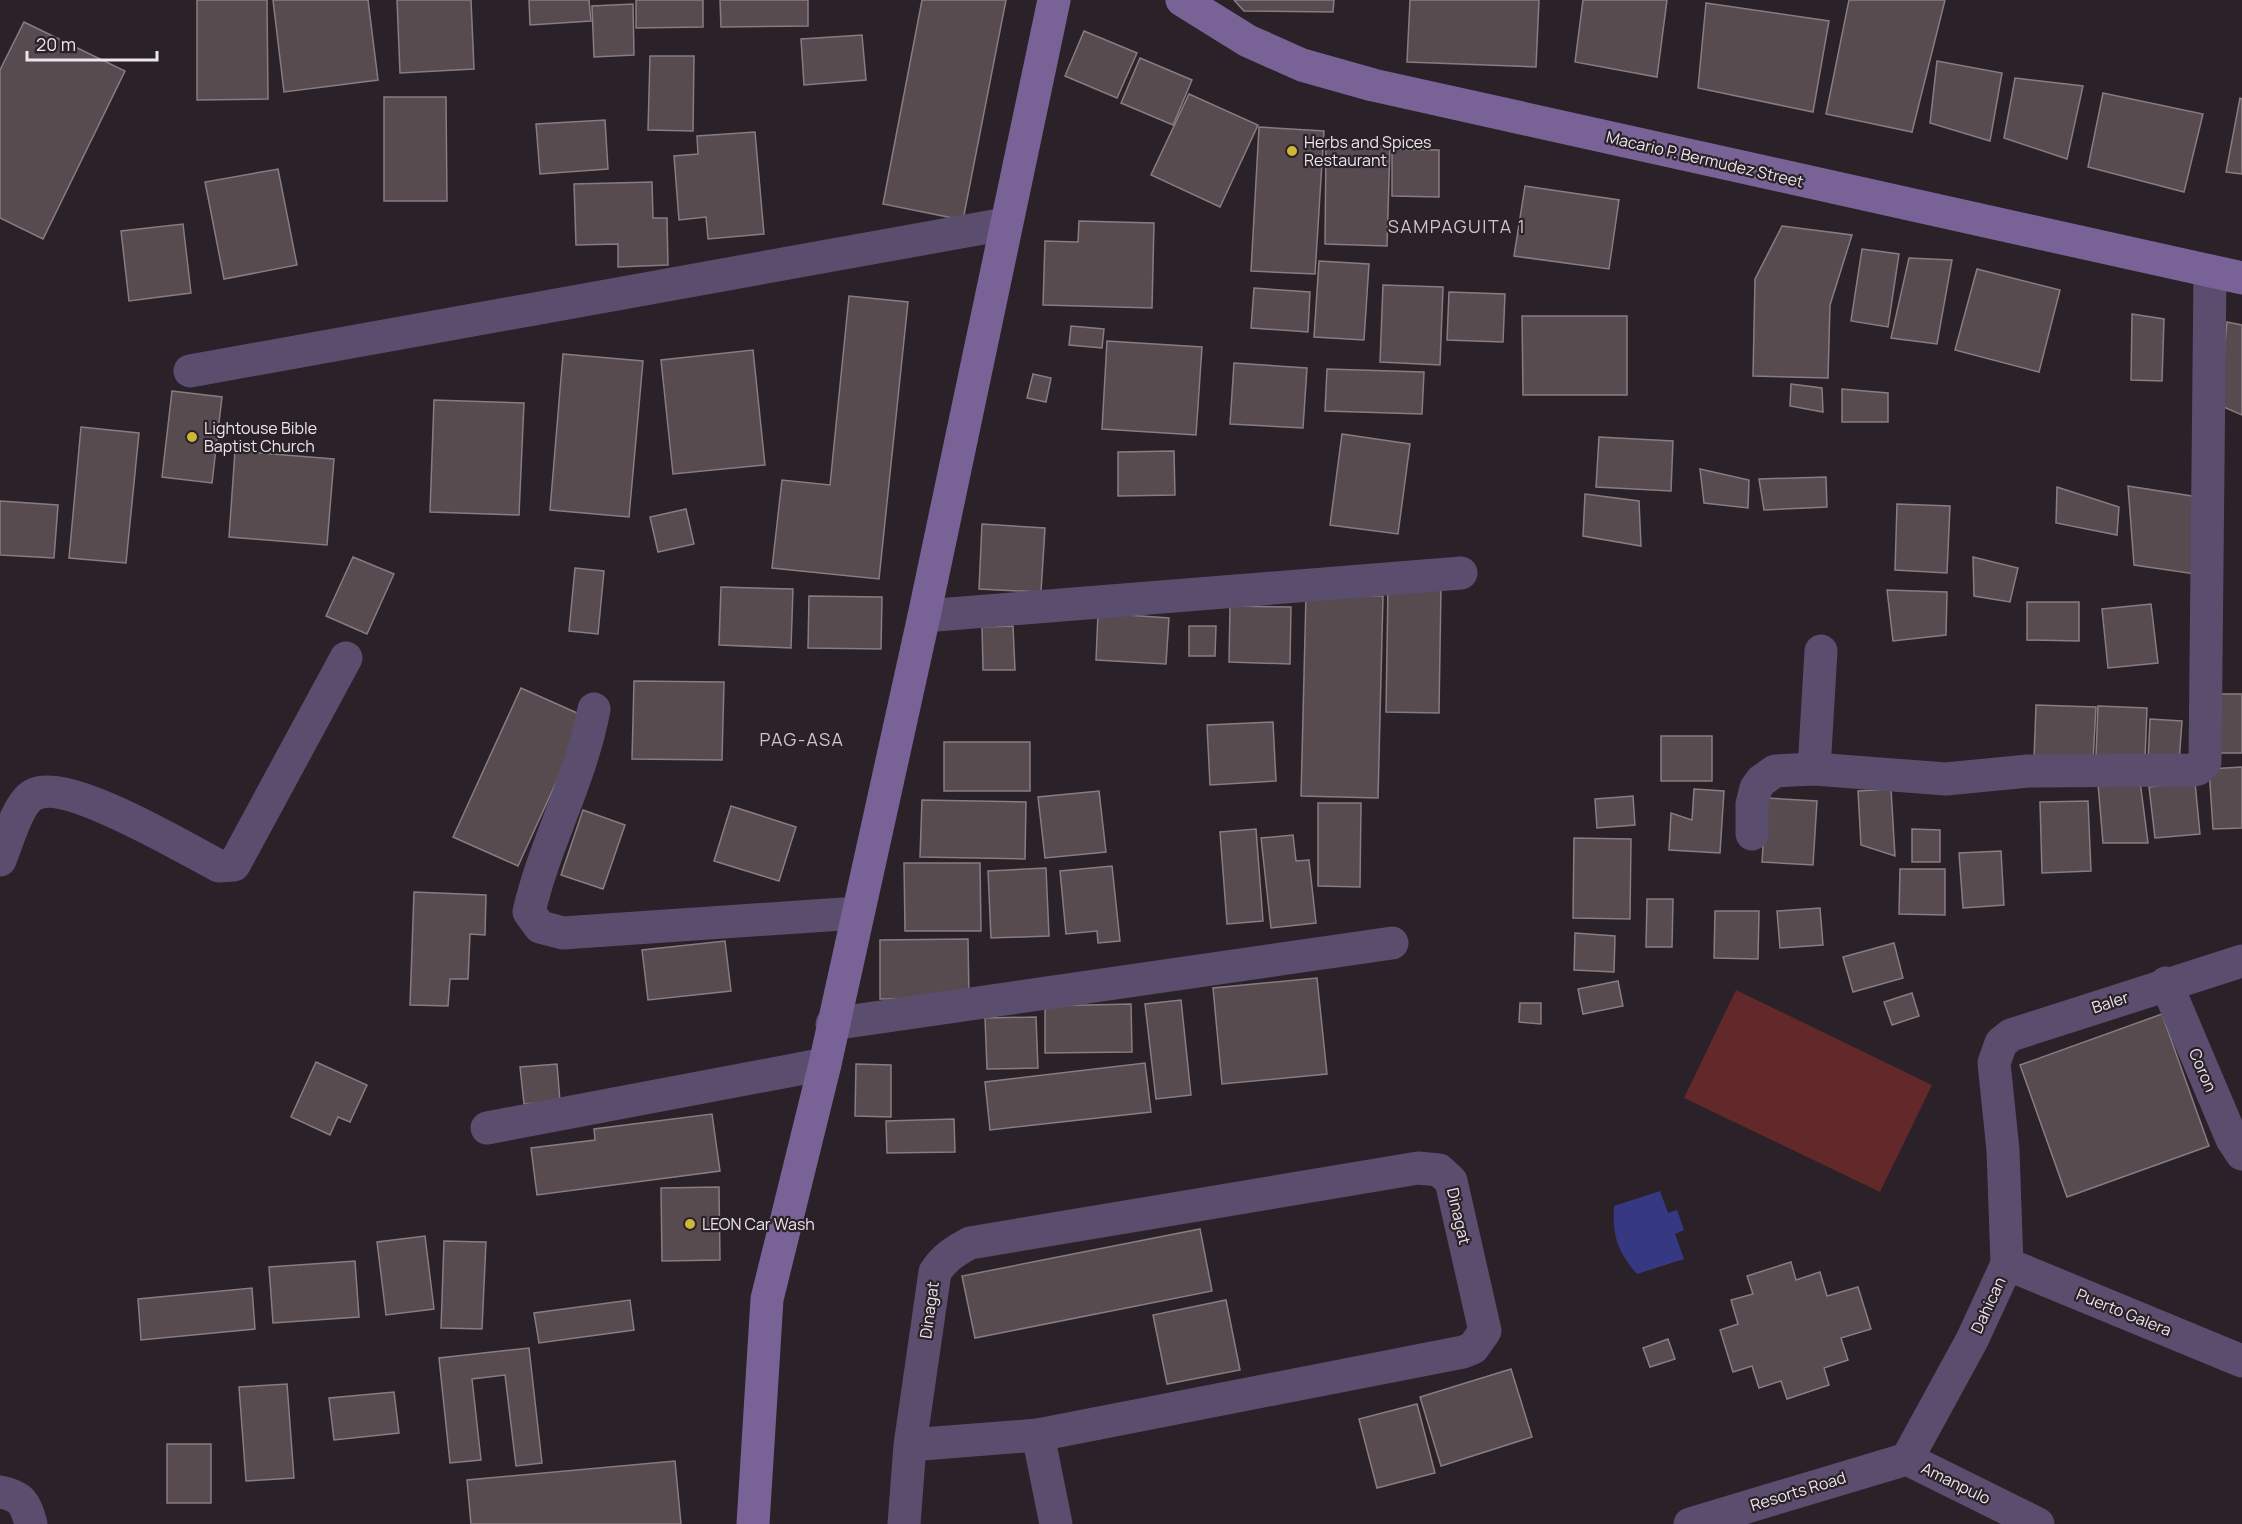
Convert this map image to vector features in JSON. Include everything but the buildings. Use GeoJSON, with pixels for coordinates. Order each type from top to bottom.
{"type":"FeatureCollection","features":[{"type":"Feature","properties":{"kind":"street"},"geometry":{"type":"LineString","coordinates":[[753,1524],[767,1299],[825,1064],[924,616],[1054,0]]}},
{"type":"Feature","properties":{"kind":"street","name":"Macario P. Bermudez Street"},"geometry":{"type":"LineString","coordinates":[[1182,0],[1248,41],[1302,65],[1374,85],[2242,278]]}},
{"type":"Feature","properties":{"kind":"street"},"geometry":{"type":"LineString","coordinates":[[190,371],[1005,224]]}},
{"type":"Feature","properties":{"kind":"street"},"geometry":{"type":"LineString","coordinates":[[1752,834],[1752,804],[1761,781],[1775,771],[1814,769],[1946,779],[2028,771],[2193,770],[2205,762],[2210,271]]}},
{"type":"Feature","properties":{"kind":"street"},"geometry":{"type":"LineString","coordinates":[[924,616],[1461,573]]}},
{"type":"Feature","properties":{"kind":"street"},"geometry":{"type":"LineString","coordinates":[[1814,769],[1821,651]]}},
{"type":"Feature","properties":{"kind":"street"},"geometry":{"type":"LineString","coordinates":[[0,860],[23,806],[34,794],[56,790],[96,802],[219,866],[234,865],[346,658]]}},
{"type":"Feature","properties":{"kind":"street"},"geometry":{"type":"LineString","coordinates":[[594,709],[578,774],[539,869],[529,912],[540,927],[563,933],[857,913]]}},
{"type":"Feature","properties":{"kind":"street"},"geometry":{"type":"LineString","coordinates":[[832,1024],[1392,942]]}},
{"type":"Feature","properties":{"kind":"street","name":"Baler"},"geometry":{"type":"LineString","coordinates":[[1994,1063],[2001,1043],[2011,1035],[2166,983],[2242,961]]}},
{"type":"Feature","properties":{"kind":"street","name":"Coron"},"geometry":{"type":"LineString","coordinates":[[2166,983],[2232,1139],[2242,1154]]}},
{"type":"Feature","properties":{"kind":"street","name":"Dahican"},"geometry":{"type":"LineString","coordinates":[[1907,1459],[1972,1340],[2007,1264],[2003,1150],[1994,1063]]}},
{"type":"Feature","properties":{"kind":"street"},"geometry":{"type":"LineString","coordinates":[[486,1128],[825,1064]]}},
{"type":"Feature","properties":{"kind":"street","name":"Dinagat"},"geometry":{"type":"LineString","coordinates":[[904,1524],[910,1444],[934,1272],[944,1259],[970,1243],[1418,1168],[1439,1170],[1451,1181],[1485,1331],[1473,1348],[1463,1352],[1038,1434],[910,1444]]}},
{"type":"Feature","properties":{"kind":"street","name":"Puerto Galera"},"geometry":{"type":"LineString","coordinates":[[2007,1264],[2242,1361]]}},
{"type":"Feature","properties":{"kind":"street"},"geometry":{"type":"LineString","coordinates":[[1038,1434],[1056,1524]]}},
{"type":"Feature","properties":{"kind":"street","name":"Resorts Road"},"geometry":{"type":"LineString","coordinates":[[1690,1524],[1907,1459]]}},
{"type":"Feature","properties":{"kind":"street","name":"Amanpulo"},"geometry":{"type":"LineString","coordinates":[[1907,1459],[2038,1524]]}},
{"type":"Feature","properties":{"kind":"street"},"geometry":{"type":"LineString","coordinates":[[0,1492],[16,1495],[26,1508],[31,1524]]}},
{"type":"Feature","properties":{"kind":"shaded area"},"geometry":{"type":"Polygon","coordinates":[[[1736,990],[1932,1085],[1880,1192],[1684,1098],[1736,990]]]}},
{"type":"Feature","properties":{"kind":"shaded area"},"geometry":{"type":"Polygon","coordinates":[[[1660,1191],[1668,1213],[1677,1210],[1684,1230],[1675,1234],[1684,1259],[1637,1274],[1621,1251],[1615,1235],[1614,1206],[1660,1191]]]}},
{"type":"Feature","properties":{"kind":"place","name":"Herbs and Spices Restaurant"},"geometry":{"type":"Point","coordinates":[1292,151]}},
{"type":"Feature","properties":{"kind":"place","name":"Lightouse Bible Baptist Church"},"geometry":{"type":"Point","coordinates":[192,437]}},
{"type":"Feature","properties":{"kind":"place","name":"LEON Car Wash"},"geometry":{"type":"Point","coordinates":[690,1224]}},
{"type":"Feature","properties":{"kind":"district","name":"SAMPAGUITA 1"},"geometry":{"type":"Point","coordinates":[1457,226]}},
{"type":"Feature","properties":{"kind":"district","name":"PAG-ASA"},"geometry":{"type":"Point","coordinates":[802,739]}}]}
